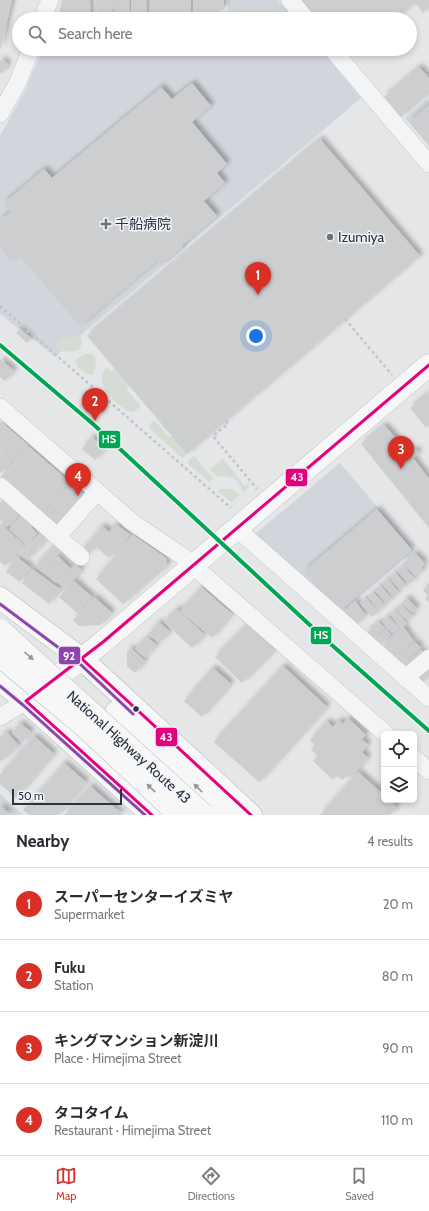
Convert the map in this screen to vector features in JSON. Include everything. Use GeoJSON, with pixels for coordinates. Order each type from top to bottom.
{"type":"FeatureCollection","features":[{"type":"Feature","properties":{"kind":"main road"},"geometry":{"type":"LineString","coordinates":[[26,701],[76,664],[193,565],[234,518],[429,365]]}},
{"type":"Feature","properties":{"kind":"main road"},"geometry":{"type":"LineString","coordinates":[[0,598],[251,815]]}},
{"type":"Feature","properties":{"kind":"main road","name":"National Highway Route 43"},"geometry":{"type":"LineString","coordinates":[[0,630],[204,815]]}},
{"type":"Feature","properties":{"kind":"main road","name":"National Highway Route 43"},"geometry":{"type":"LineString","coordinates":[[0,656],[84,726],[179,815]]}},
{"type":"Feature","properties":{"kind":"main road"},"geometry":{"type":"LineString","coordinates":[[76,664],[226,815]]}},
{"type":"Feature","properties":{"kind":"main road"},"geometry":{"type":"LineString","coordinates":[[0,680],[26,701],[152,815]]}},
{"type":"Feature","properties":{"kind":"street"},"geometry":{"type":"LineString","coordinates":[[45,12],[50,0]]}},
{"type":"Feature","properties":{"kind":"street"},"geometry":{"type":"LineString","coordinates":[[290,0],[300,12]]}},
{"type":"Feature","properties":{"kind":"street"},"geometry":{"type":"LineString","coordinates":[[0,114],[18,82],[27,56]]}},
{"type":"Feature","properties":{"kind":"street"},"geometry":{"type":"LineString","coordinates":[[338,56],[429,164]]}},
{"type":"Feature","properties":{"kind":"street"},"geometry":{"type":"LineString","coordinates":[[0,407],[132,522],[193,565],[383,731]]}},
{"type":"Feature","properties":{"kind":"street"},"geometry":{"type":"LineString","coordinates":[[0,486],[81,557]]}},
{"type":"Feature","properties":{"kind":"street"},"geometry":{"type":"LineString","coordinates":[[58,536],[96,492]]}},
{"type":"Feature","properties":{"kind":"street"},"geometry":{"type":"LineString","coordinates":[[234,518],[405,678],[429,698]]}},
{"type":"Feature","properties":{"kind":"street"},"geometry":{"type":"LineString","coordinates":[[405,678],[429,658]]}},
{"type":"Feature","properties":{"kind":"street"},"geometry":{"type":"LineString","coordinates":[[0,717],[26,701]]}},
{"type":"Feature","properties":{"kind":"street"},"geometry":{"type":"LineString","coordinates":[[417,761],[429,771]]}},
{"type":"Feature","properties":{"kind":"path"},"geometry":{"type":"LineString","coordinates":[[0,306],[234,518]]}},
{"type":"Feature","properties":{"kind":"path"},"geometry":{"type":"LineString","coordinates":[[345,320],[394,376]]}},
{"type":"Feature","properties":{"kind":"path"},"geometry":{"type":"LineString","coordinates":[[27,330],[28,336]]}},
{"type":"Feature","properties":{"kind":"path"},"geometry":{"type":"LineString","coordinates":[[226,421],[228,424],[213,436],[258,491]]}},
{"type":"Feature","properties":{"kind":"shaded area"},"geometry":{"type":"Polygon","coordinates":[[[228,0],[278,0],[289,12],[226,12],[228,10],[228,0]]]}},
{"type":"Feature","properties":{"kind":"shaded area","name":"千船病院"},"geometry":{"type":"Polygon","coordinates":[[[40,56],[326,56],[361,98],[55,357],[0,313],[0,136],[25,91],[40,56]]]}},
{"type":"Feature","properties":{"kind":"shaded area"},"geometry":{"type":"Polygon","coordinates":[[[429,97],[429,146],[405,118],[429,97]]]}},
{"type":"Feature","properties":{"kind":"shaded area"},"geometry":{"type":"Polygon","coordinates":[[[75,335],[81,336],[82,343],[79,350],[66,351],[54,345],[63,339],[75,335]]]}},
{"type":"Feature","properties":{"kind":"shaded area"},"geometry":{"type":"Polygon","coordinates":[[[86,354],[93,354],[95,359],[96,367],[92,375],[81,370],[75,361],[79,357],[86,354]]]}},
{"type":"Feature","properties":{"kind":"shaded area"},"geometry":{"type":"Polygon","coordinates":[[[107,367],[112,372],[115,369],[130,387],[126,389],[141,406],[135,411],[133,412],[124,409],[109,395],[103,385],[102,379],[103,373],[107,367]]]}},
{"type":"Feature","properties":{"kind":"shaded area"},"geometry":{"type":"Polygon","coordinates":[[[154,420],[169,437],[172,436],[187,454],[183,458],[150,429],[149,425],[154,420]]]}},
{"type":"Feature","properties":{"kind":"shaded area"},"geometry":{"type":"Polygon","coordinates":[[[194,456],[214,479],[209,482],[188,464],[188,461],[194,456]]]}},
{"type":"Feature","properties":{"kind":"shaded area"},"geometry":{"type":"Polygon","coordinates":[[[223,459],[245,486],[249,483],[248,488],[243,493],[240,484],[237,481],[226,476],[217,477],[210,469],[223,459]]]}},
{"type":"Feature","properties":{"kind":"shaded area"},"geometry":{"type":"Polygon","coordinates":[[[340,463],[414,550],[338,614],[254,535],[340,463]]]}},
{"type":"Feature","properties":{"kind":"shaded area"},"geometry":{"type":"Polygon","coordinates":[[[221,489],[232,489],[240,495],[231,502],[218,491],[221,489]]]}},
{"type":"Feature","properties":{"kind":"shaded area"},"geometry":{"type":"Polygon","coordinates":[[[0,794],[24,815],[0,815],[0,794]]]}},
{"type":"Feature","properties":{"kind":"building"},"geometry":{"type":"Polygon","coordinates":[[[0,0],[12,0],[1,48],[0,48],[0,0]]]}},
{"type":"Feature","properties":{"kind":"building"},"geometry":{"type":"Polygon","coordinates":[[[62,0],[90,0],[91,12],[59,12],[62,0]]]}},
{"type":"Feature","properties":{"kind":"building"},"geometry":{"type":"Polygon","coordinates":[[[96,0],[113,0],[113,12],[97,12],[96,0]]]}},
{"type":"Feature","properties":{"kind":"building"},"geometry":{"type":"Polygon","coordinates":[[[113,0],[129,0],[130,12],[114,12],[113,0]]]}},
{"type":"Feature","properties":{"kind":"building"},"geometry":{"type":"Polygon","coordinates":[[[131,0],[146,0],[147,12],[131,12],[131,0]]]}},
{"type":"Feature","properties":{"kind":"building"},"geometry":{"type":"Polygon","coordinates":[[[150,0],[191,0],[191,12],[151,12],[150,0]]]}},
{"type":"Feature","properties":{"kind":"building"},"geometry":{"type":"Polygon","coordinates":[[[193,0],[224,0],[224,7],[218,12],[193,12],[193,0]]]}},
{"type":"Feature","properties":{"kind":"building"},"geometry":{"type":"Polygon","coordinates":[[[300,0],[429,0],[429,8],[423,13],[415,3],[404,12],[311,12],[300,0]]]}},
{"type":"Feature","properties":{"kind":"building"},"geometry":{"type":"Polygon","coordinates":[[[0,59],[8,64],[2,74],[0,72],[0,59]]]}},
{"type":"Feature","properties":{"kind":"building"},"geometry":{"type":"Polygon","coordinates":[[[419,67],[429,78],[429,93],[401,117],[384,97],[419,67]]]}},
{"type":"Feature","properties":{"kind":"building"},"geometry":{"type":"Polygon","coordinates":[[[192,83],[211,106],[192,122],[227,164],[217,173],[225,183],[204,201],[217,216],[182,245],[183,247],[162,265],[158,260],[80,326],[19,255],[11,261],[0,248],[0,220],[11,211],[4,203],[44,169],[52,178],[161,87],[172,99],[192,83]]]}},
{"type":"Feature","properties":{"kind":"building"},"geometry":{"type":"Polygon","coordinates":[[[429,105],[429,146],[409,122],[429,105]]]}},
{"type":"Feature","properties":{"kind":"building"},"geometry":{"type":"Polygon","coordinates":[[[320,139],[420,256],[187,454],[87,336],[320,139]]]}},
{"type":"Feature","properties":{"kind":"building"},"geometry":{"type":"Polygon","coordinates":[[[19,329],[31,339],[27,343],[16,333],[19,329]]]}},
{"type":"Feature","properties":{"kind":"building"},"geometry":{"type":"Polygon","coordinates":[[[0,359],[14,371],[5,381],[0,377],[0,359]]]}},
{"type":"Feature","properties":{"kind":"building"},"geometry":{"type":"Polygon","coordinates":[[[429,393],[429,426],[426,428],[410,408],[429,393]]]}},
{"type":"Feature","properties":{"kind":"building"},"geometry":{"type":"Polygon","coordinates":[[[0,421],[28,445],[13,461],[0,449],[0,421]]]}},
{"type":"Feature","properties":{"kind":"building"},"geometry":{"type":"Polygon","coordinates":[[[384,425],[409,453],[416,449],[419,454],[413,458],[429,479],[429,528],[361,444],[384,425]]]}},
{"type":"Feature","properties":{"kind":"building"},"geometry":{"type":"Polygon","coordinates":[[[92,437],[105,449],[95,460],[82,449],[92,437]]]}},
{"type":"Feature","properties":{"kind":"building"},"geometry":{"type":"Polygon","coordinates":[[[28,446],[70,482],[40,515],[0,478],[28,446]]]}},
{"type":"Feature","properties":{"kind":"building"},"geometry":{"type":"Polygon","coordinates":[[[0,450],[12,461],[0,473],[0,450]]]}},
{"type":"Feature","properties":{"kind":"building"},"geometry":{"type":"Polygon","coordinates":[[[71,482],[83,493],[84,500],[74,510],[58,496],[71,482]]]}},
{"type":"Feature","properties":{"kind":"building"},"geometry":{"type":"Polygon","coordinates":[[[58,496],[74,511],[59,527],[41,516],[50,506],[63,517],[50,505],[58,496]]]}},
{"type":"Feature","properties":{"kind":"building"},"geometry":{"type":"Polygon","coordinates":[[[4,499],[20,514],[7,527],[0,520],[0,503],[4,499]]]}},
{"type":"Feature","properties":{"kind":"building"},"geometry":{"type":"Polygon","coordinates":[[[377,509],[412,550],[339,612],[304,571],[377,509]]]}},
{"type":"Feature","properties":{"kind":"building"},"geometry":{"type":"Polygon","coordinates":[[[23,514],[33,524],[31,527],[37,534],[26,545],[9,529],[23,514]]]}},
{"type":"Feature","properties":{"kind":"building"},"geometry":{"type":"Polygon","coordinates":[[[0,523],[24,545],[5,566],[0,562],[0,523]]]}},
{"type":"Feature","properties":{"kind":"building"},"geometry":{"type":"Polygon","coordinates":[[[116,524],[130,535],[109,558],[96,547],[104,537],[88,555],[82,550],[102,526],[109,532],[116,524]]]}},
{"type":"Feature","properties":{"kind":"building"},"geometry":{"type":"Polygon","coordinates":[[[40,533],[47,539],[27,560],[20,554],[40,533]]]}},
{"type":"Feature","properties":{"kind":"building"},"geometry":{"type":"Polygon","coordinates":[[[133,535],[166,558],[167,566],[123,604],[96,579],[120,551],[118,549],[133,535]]]}},
{"type":"Feature","properties":{"kind":"building"},"geometry":{"type":"Polygon","coordinates":[[[56,543],[63,549],[42,572],[35,566],[56,543]]]}},
{"type":"Feature","properties":{"kind":"building"},"geometry":{"type":"Polygon","coordinates":[[[415,553],[425,564],[421,567],[423,570],[416,577],[403,563],[415,553]]]}},
{"type":"Feature","properties":{"kind":"building"},"geometry":{"type":"Polygon","coordinates":[[[58,556],[70,568],[56,583],[43,572],[58,556]]]}},
{"type":"Feature","properties":{"kind":"building"},"geometry":{"type":"Polygon","coordinates":[[[17,557],[31,568],[20,582],[6,572],[17,557]]]}},
{"type":"Feature","properties":{"kind":"building"},"geometry":{"type":"Polygon","coordinates":[[[75,564],[82,570],[65,589],[58,582],[75,564]]]}},
{"type":"Feature","properties":{"kind":"building"},"geometry":{"type":"Polygon","coordinates":[[[404,566],[415,579],[409,584],[397,571],[404,566]]]}},
{"type":"Feature","properties":{"kind":"building"},"geometry":{"type":"Polygon","coordinates":[[[32,569],[60,589],[49,604],[22,583],[32,569]]]}},
{"type":"Feature","properties":{"kind":"building"},"geometry":{"type":"Polygon","coordinates":[[[395,572],[406,585],[400,590],[389,578],[395,572]]]}},
{"type":"Feature","properties":{"kind":"building"},"geometry":{"type":"Polygon","coordinates":[[[388,579],[399,593],[393,597],[382,584],[388,579]]]}},
{"type":"Feature","properties":{"kind":"building"},"geometry":{"type":"Polygon","coordinates":[[[74,581],[92,597],[77,613],[59,597],[74,581]]]}},
{"type":"Feature","properties":{"kind":"building"},"geometry":{"type":"Polygon","coordinates":[[[380,585],[392,599],[386,604],[375,590],[380,585]]]}},
{"type":"Feature","properties":{"kind":"building"},"geometry":{"type":"Polygon","coordinates":[[[429,585],[429,603],[425,598],[428,596],[423,590],[429,585]]]}},
{"type":"Feature","properties":{"kind":"building"},"geometry":{"type":"Polygon","coordinates":[[[201,587],[232,614],[212,638],[180,611],[201,587]]]}},
{"type":"Feature","properties":{"kind":"building"},"geometry":{"type":"Polygon","coordinates":[[[373,592],[385,605],[379,611],[368,597],[373,592]]]}},
{"type":"Feature","properties":{"kind":"building"},"geometry":{"type":"Polygon","coordinates":[[[94,597],[112,613],[100,625],[79,626],[73,620],[94,597]]]}},
{"type":"Feature","properties":{"kind":"building"},"geometry":{"type":"Polygon","coordinates":[[[366,598],[378,611],[372,617],[360,603],[366,598]]]}},
{"type":"Feature","properties":{"kind":"building"},"geometry":{"type":"Polygon","coordinates":[[[407,598],[417,609],[412,613],[402,603],[407,598]]]}},
{"type":"Feature","properties":{"kind":"building"},"geometry":{"type":"Polygon","coordinates":[[[355,601],[366,615],[356,625],[339,615],[355,601]]]}},
{"type":"Feature","properties":{"kind":"building"},"geometry":{"type":"Polygon","coordinates":[[[402,605],[413,616],[407,621],[397,610],[402,605]]]}},
{"type":"Feature","properties":{"kind":"building"},"geometry":{"type":"Polygon","coordinates":[[[177,609],[205,635],[192,648],[164,622],[177,609]]]}},
{"type":"Feature","properties":{"kind":"building"},"geometry":{"type":"Polygon","coordinates":[[[395,610],[407,623],[401,628],[390,615],[395,610]]]}},
{"type":"Feature","properties":{"kind":"building"},"geometry":{"type":"Polygon","coordinates":[[[388,616],[399,627],[392,633],[382,622],[388,616]]]}},
{"type":"Feature","properties":{"kind":"building"},"geometry":{"type":"Polygon","coordinates":[[[159,622],[170,632],[159,643],[148,634],[159,622]]]}},
{"type":"Feature","properties":{"kind":"building"},"geometry":{"type":"Polygon","coordinates":[[[379,622],[385,628],[371,639],[366,633],[379,622]]]}},
{"type":"Feature","properties":{"kind":"building"},"geometry":{"type":"Polygon","coordinates":[[[248,624],[275,650],[242,683],[215,657],[248,624]]]}},
{"type":"Feature","properties":{"kind":"building"},"geometry":{"type":"Polygon","coordinates":[[[403,627],[409,634],[388,651],[383,644],[403,627]]]}},
{"type":"Feature","properties":{"kind":"building"},"geometry":{"type":"Polygon","coordinates":[[[386,629],[391,635],[377,648],[371,642],[386,629]]]}},
{"type":"Feature","properties":{"kind":"building"},"geometry":{"type":"Polygon","coordinates":[[[409,635],[414,641],[394,658],[389,651],[409,635]]]}},
{"type":"Feature","properties":{"kind":"building"},"geometry":{"type":"Polygon","coordinates":[[[147,637],[157,645],[145,658],[135,649],[147,637]]]}},
{"type":"Feature","properties":{"kind":"building"},"geometry":{"type":"Polygon","coordinates":[[[415,642],[421,648],[399,666],[394,659],[415,642]]]}},
{"type":"Feature","properties":{"kind":"building"},"geometry":{"type":"Polygon","coordinates":[[[131,648],[145,661],[135,673],[127,666],[127,652],[131,648]]]}},
{"type":"Feature","properties":{"kind":"building"},"geometry":{"type":"Polygon","coordinates":[[[421,650],[426,655],[402,668],[401,666],[421,650]]]}},
{"type":"Feature","properties":{"kind":"building"},"geometry":{"type":"Polygon","coordinates":[[[429,665],[429,677],[420,684],[417,675],[429,665]]]}},
{"type":"Feature","properties":{"kind":"building"},"geometry":{"type":"Polygon","coordinates":[[[283,666],[327,707],[259,782],[214,742],[283,666]]]}},
{"type":"Feature","properties":{"kind":"building"},"geometry":{"type":"Polygon","coordinates":[[[213,668],[231,684],[202,717],[184,701],[213,668]]]}},
{"type":"Feature","properties":{"kind":"building"},"geometry":{"type":"Polygon","coordinates":[[[348,718],[366,735],[362,739],[368,745],[362,752],[368,758],[350,778],[347,775],[342,780],[337,775],[333,780],[313,761],[318,756],[311,750],[315,745],[310,740],[327,721],[333,727],[339,720],[343,724],[348,718]]]}},
{"type":"Feature","properties":{"kind":"building"},"geometry":{"type":"Polygon","coordinates":[[[20,723],[31,732],[23,742],[12,733],[20,723]]]}},
{"type":"Feature","properties":{"kind":"building"},"geometry":{"type":"Polygon","coordinates":[[[7,732],[19,746],[0,762],[0,737],[7,732]]]}},
{"type":"Feature","properties":{"kind":"building"},"geometry":{"type":"Polygon","coordinates":[[[34,736],[54,754],[16,798],[0,784],[0,775],[34,736]]]}},
{"type":"Feature","properties":{"kind":"building"},"geometry":{"type":"Polygon","coordinates":[[[64,763],[86,782],[58,815],[29,815],[23,810],[64,763]]]}},
{"type":"Feature","properties":{"kind":"building"},"geometry":{"type":"Polygon","coordinates":[[[358,772],[381,792],[381,803],[393,803],[397,807],[390,815],[320,815],[358,772]]]}},
{"type":"Feature","properties":{"kind":"building"},"geometry":{"type":"Polygon","coordinates":[[[90,786],[123,815],[64,815],[90,786]]]}},
{"type":"Feature","properties":{"kind":"building"},"geometry":{"type":"Polygon","coordinates":[[[0,806],[11,815],[0,815],[0,806]]]}},
{"type":"Feature","properties":{"kind":"transit line","name":"HS"},"geometry":{"type":"LineString","coordinates":[[0,345],[93,424],[325,639],[429,731]]}},
{"type":"Feature","properties":{"kind":"transit line","name":"43"},"geometry":{"type":"LineString","coordinates":[[152,815],[26,701],[103,642],[429,365]]}},
{"type":"Feature","properties":{"kind":"transit line","name":"92"},"geometry":{"type":"LineString","coordinates":[[0,604],[79,663],[133,714]]}},
{"type":"Feature","properties":{"kind":"transit line","name":"43"},"geometry":{"type":"LineString","coordinates":[[82,659],[251,815]]}},
{"type":"Feature","properties":{"kind":"transit line","name":"92"},"geometry":{"type":"LineString","coordinates":[[0,686],[145,815]]}},
{"type":"Feature","properties":{"kind":"place","name":"千船病院"},"geometry":{"type":"Point","coordinates":[106,224]}},
{"type":"Feature","properties":{"kind":"place","name":"Izumiya"},"geometry":{"type":"Point","coordinates":[330,237]}},
{"type":"Feature","properties":{"kind":"place","name":"スーパーセンターイズミヤ"},"geometry":{"type":"Point","coordinates":[258,295]}},
{"type":"Feature","properties":{"kind":"place","name":"Fuku"},"geometry":{"type":"Point","coordinates":[95,421]}},
{"type":"Feature","properties":{"kind":"place","name":"キングマンション新淀川"},"geometry":{"type":"Point","coordinates":[401,469]}},
{"type":"Feature","properties":{"kind":"place","name":"タコタイム"},"geometry":{"type":"Point","coordinates":[78,496]}}]}
